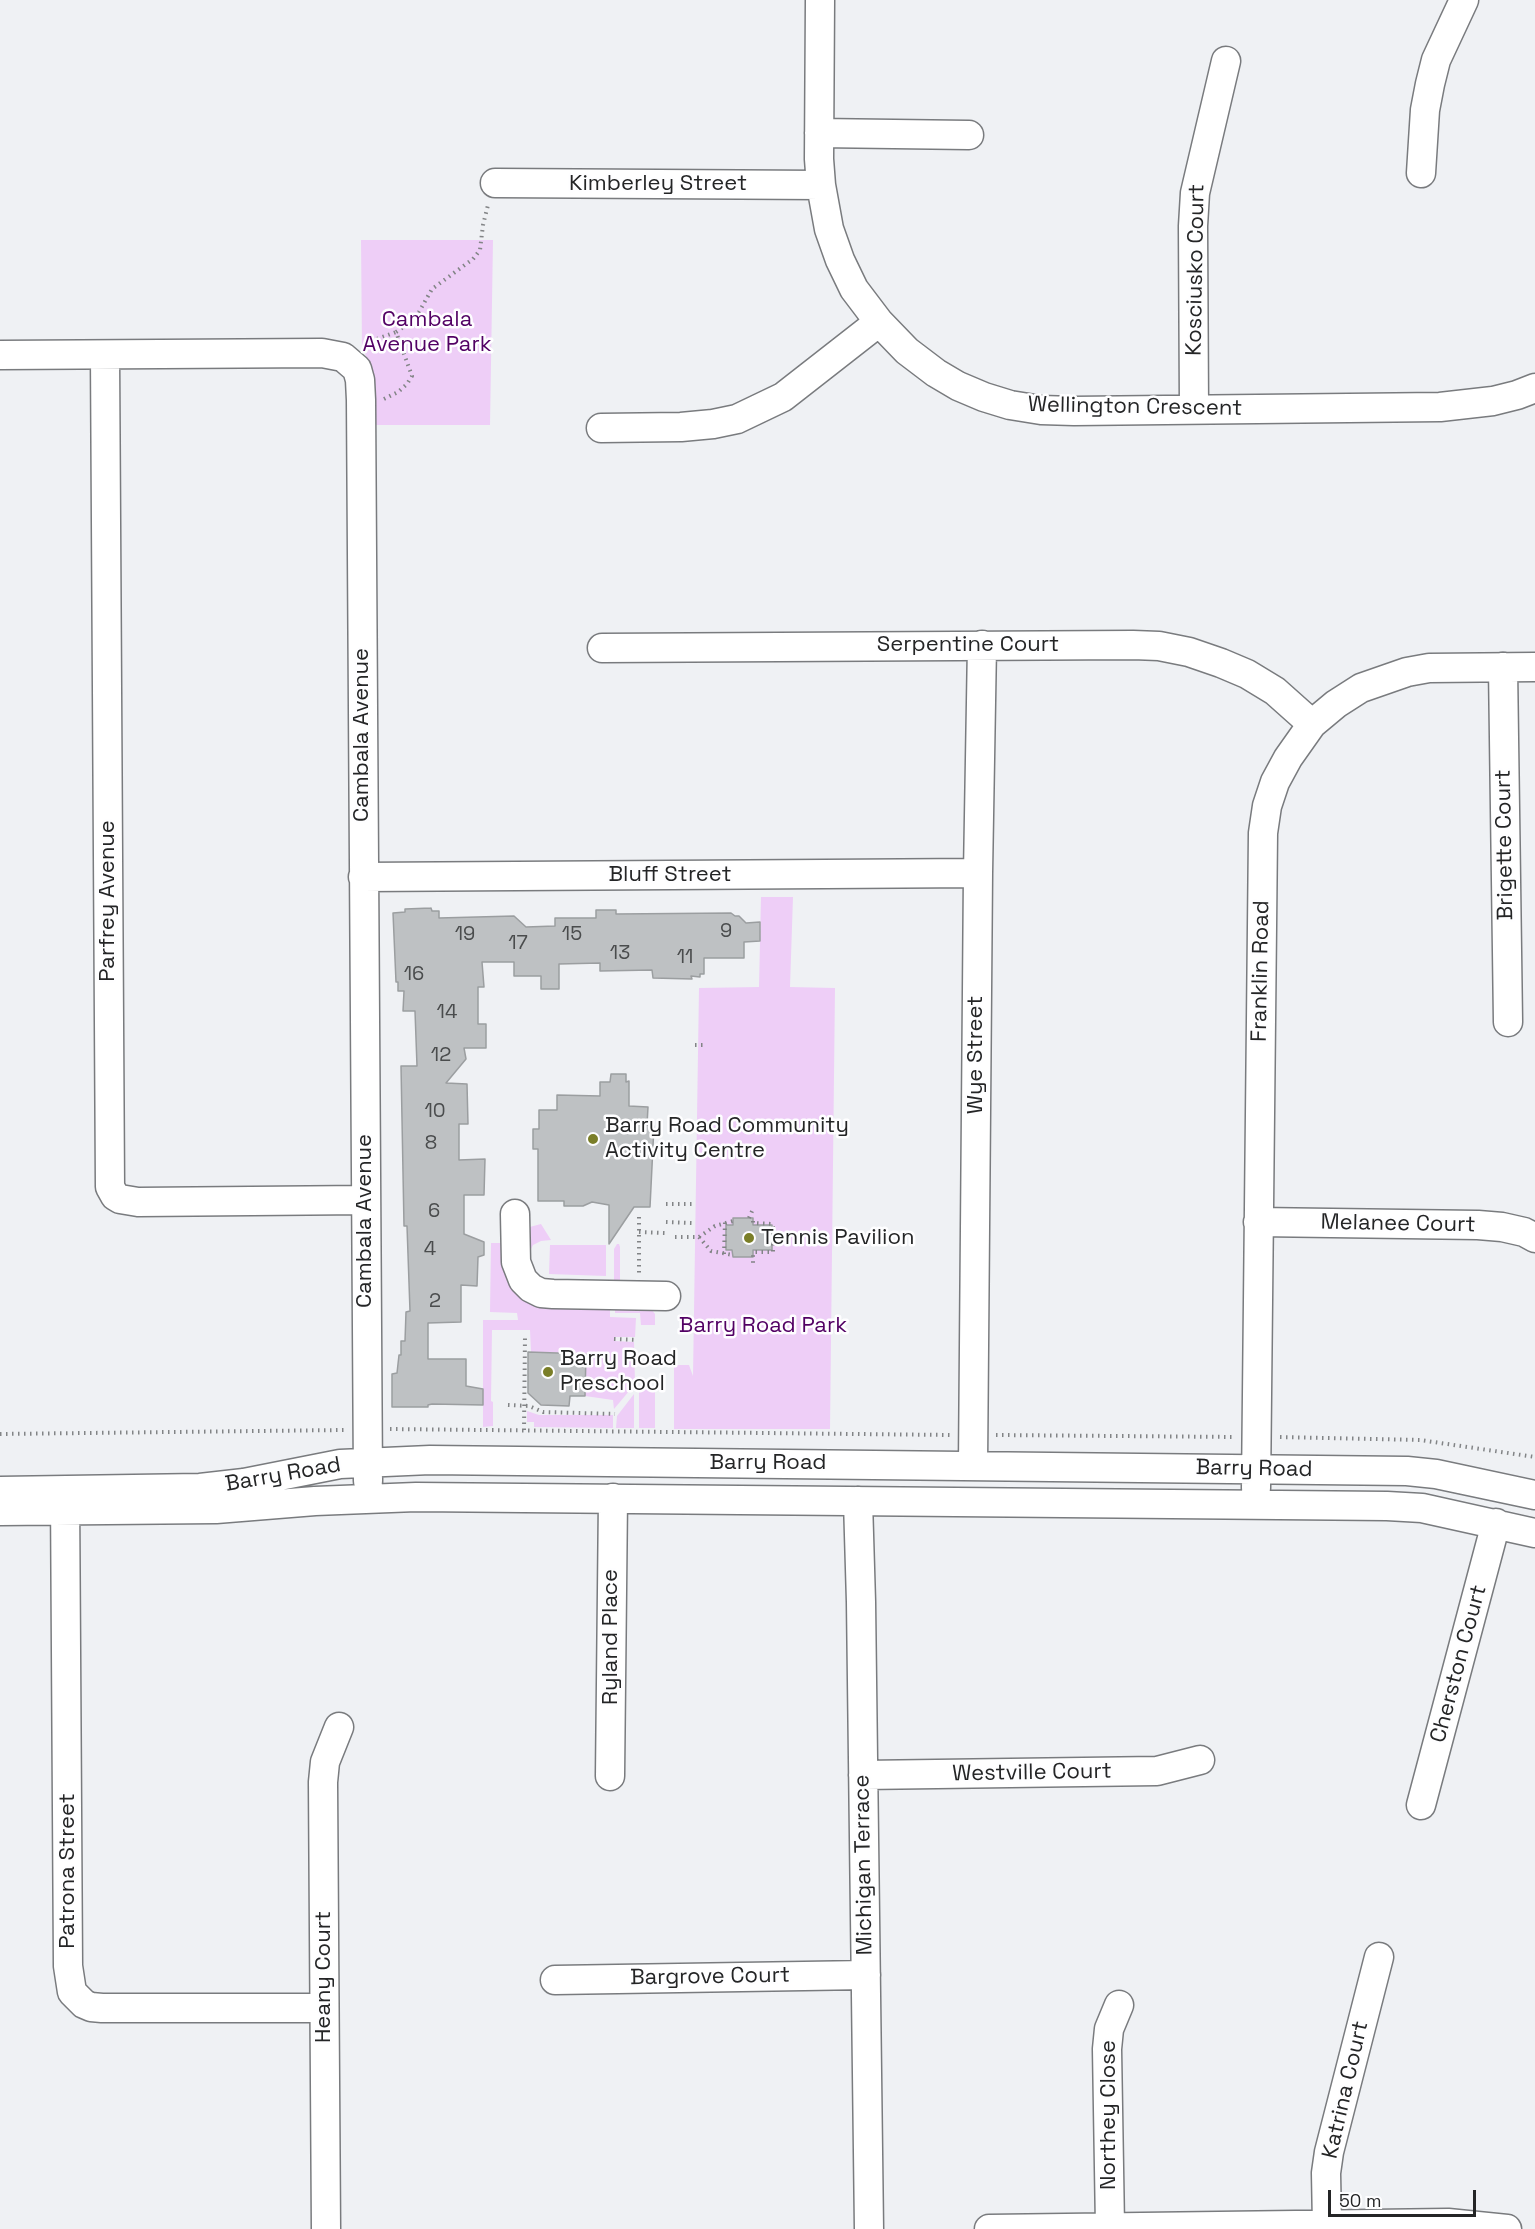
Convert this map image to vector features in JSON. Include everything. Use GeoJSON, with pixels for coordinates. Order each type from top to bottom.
{"type":"FeatureCollection","features":[{"type":"Feature","properties":{"kind":"street","name":"Wellington Crescent"},"geometry":{"type":"LineString","coordinates":[[820,0],[821,185],[829,229],[840,260],[854,289],[879,322],[907,351],[958,386],[1010,405],[1041,410],[1074,411],[1470,405],[1517,395],[1535,388]]}},
{"type":"Feature","properties":{"kind":"street"},"geometry":{"type":"LineString","coordinates":[[1421,172],[1425,110],[1434,68],[1446,34],[1464,0]]}},
{"type":"Feature","properties":{"kind":"street","name":"Kosciusko Court"},"geometry":{"type":"LineString","coordinates":[[1194,410],[1193,226],[1195,193],[1226,61]]}},
{"type":"Feature","properties":{"kind":"street"},"geometry":{"type":"LineString","coordinates":[[819,133],[969,135]]}},
{"type":"Feature","properties":{"kind":"street","name":"Kimberley Street"},"geometry":{"type":"LineString","coordinates":[[492,192],[821,185]]}},
{"type":"Feature","properties":{"kind":"street"},"geometry":{"type":"LineString","coordinates":[[601,428],[681,427],[737,419],[783,397],[879,322]]}},
{"type":"Feature","properties":{"kind":"street","name":"Cambala Avenue"},"geometry":{"type":"LineString","coordinates":[[0,356],[322,353],[343,357],[357,369],[361,400],[368,1498]]}},
{"type":"Feature","properties":{"kind":"street","name":"Parfrey Avenue"},"geometry":{"type":"LineString","coordinates":[[105,355],[110,1186],[115,1196],[120,1199],[138,1202],[365,1200]]}},
{"type":"Feature","properties":{"kind":"street","name":"Wye Street"},"geometry":{"type":"LineString","coordinates":[[973,1465],[982,645]]}},
{"type":"Feature","properties":{"kind":"street","name":"Serpentine Court"},"geometry":{"type":"LineString","coordinates":[[602,648],[1159,646],[1190,652],[1247,674],[1275,691],[1312,724]]}},
{"type":"Feature","properties":{"kind":"street","name":"Franklin Road"},"geometry":{"type":"LineString","coordinates":[[1256,1505],[1263,833],[1267,806],[1275,782],[1288,758],[1312,724],[1336,704],[1361,688],[1407,672],[1455,667],[1535,667]]}},
{"type":"Feature","properties":{"kind":"street","name":"Brigette Court"},"geometry":{"type":"LineString","coordinates":[[1503,667],[1508,1022]]}},
{"type":"Feature","properties":{"kind":"street","name":"Bluff Street"},"geometry":{"type":"LineString","coordinates":[[363,877],[978,873]]}},
{"type":"Feature","properties":{"kind":"street"},"geometry":{"type":"LineString","coordinates":[[515,1214],[516,1262],[523,1280],[531,1288],[541,1293],[553,1294],[666,1296]]}},
{"type":"Feature","properties":{"kind":"street","name":"Melanee Court"},"geometry":{"type":"LineString","coordinates":[[1258,1222],[1478,1225],[1524,1232],[1535,1238]]}},
{"type":"Feature","properties":{"kind":"street","name":"Barry Road"},"geometry":{"type":"LineString","coordinates":[[0,1511],[65,1501],[253,1481],[340,1464],[366,1448],[430,1460],[973,1465],[1256,1455],[1436,1474],[1535,1495]]}},
{"type":"Feature","properties":{"kind":"street","name":"Barry Road"},"geometry":{"type":"LineString","coordinates":[[0,1491],[65,1501],[216,1509],[368,1498],[613,1498],[1387,1506],[1422,1508],[1535,1533]]}},
{"type":"Feature","properties":{"kind":"street","name":"Ryland Place"},"geometry":{"type":"LineString","coordinates":[[610,1776],[613,1498]]}},
{"type":"Feature","properties":{"kind":"street","name":"Patrona Street"},"geometry":{"type":"LineString","coordinates":[[65,1501],[68,1966],[72,1992],[84,2004],[102,2008],[324,2008]]}},
{"type":"Feature","properties":{"kind":"street","name":"Michigan Terrace"},"geometry":{"type":"LineString","coordinates":[[858,1501],[869,2229]]}},
{"type":"Feature","properties":{"kind":"street","name":"Cherston Court"},"geometry":{"type":"LineString","coordinates":[[1421,1804],[1496,1523]]}},
{"type":"Feature","properties":{"kind":"street","name":"Heany Court"},"geometry":{"type":"LineString","coordinates":[[326,2229],[323,1782],[326,1762],[339,1727]]}},
{"type":"Feature","properties":{"kind":"street","name":"Westville Court"},"geometry":{"type":"LineString","coordinates":[[863,1775],[1157,1771],[1200,1760]]}},
{"type":"Feature","properties":{"kind":"street","name":"Katrina Court"},"geometry":{"type":"LineString","coordinates":[[1327,2225],[1326,2173],[1329,2152],[1379,1957]]}},
{"type":"Feature","properties":{"kind":"street","name":"Bargrove Court"},"geometry":{"type":"LineString","coordinates":[[555,1980],[866,1975]]}},
{"type":"Feature","properties":{"kind":"street","name":"Northey Close"},"geometry":{"type":"LineString","coordinates":[[1110,2227],[1107,2049],[1109,2030],[1119,2005]]}},
{"type":"Feature","properties":{"kind":"street"},"geometry":{"type":"LineString","coordinates":[[989,2229],[1448,2223],[1507,2229]]}},
{"type":"Feature","properties":{"kind":"path"},"geometry":{"type":"LineString","coordinates":[[377,339],[396,332],[408,324],[432,289],[473,259],[480,250],[483,225],[492,192]]}},
{"type":"Feature","properties":{"kind":"path"},"geometry":{"type":"LineString","coordinates":[[381,401],[398,392],[412,376],[396,332]]}},
{"type":"Feature","properties":{"kind":"path"},"geometry":{"type":"LineString","coordinates":[[695,1045],[703,1045]]}},
{"type":"Feature","properties":{"kind":"path"},"geometry":{"type":"LineString","coordinates":[[666,1204],[693,1204]]}},
{"type":"Feature","properties":{"kind":"path"},"geometry":{"type":"LineString","coordinates":[[753,1209],[751,1219],[753,1223],[773,1224],[773,1252],[755,1252],[753,1263]]}},
{"type":"Feature","properties":{"kind":"path"},"geometry":{"type":"LineString","coordinates":[[639,1217],[639,1274]]}},
{"type":"Feature","properties":{"kind":"path"},"geometry":{"type":"LineString","coordinates":[[675,1237],[699,1237],[724,1222],[733,1221]]}},
{"type":"Feature","properties":{"kind":"path"},"geometry":{"type":"LineString","coordinates":[[666,1222],[693,1223]]}},
{"type":"Feature","properties":{"kind":"path"},"geometry":{"type":"LineString","coordinates":[[724,1222],[724,1254]]}},
{"type":"Feature","properties":{"kind":"path"},"geometry":{"type":"LineString","coordinates":[[639,1232],[666,1233]]}},
{"type":"Feature","properties":{"kind":"path"},"geometry":{"type":"LineString","coordinates":[[699,1237],[711,1251],[733,1255]]}},
{"type":"Feature","properties":{"kind":"path"},"geometry":{"type":"LineString","coordinates":[[524,1430],[525,1336]]}},
{"type":"Feature","properties":{"kind":"path"},"geometry":{"type":"LineString","coordinates":[[614,1339],[637,1340]]}},
{"type":"Feature","properties":{"kind":"path"},"geometry":{"type":"LineString","coordinates":[[508,1405],[524,1406],[543,1412],[615,1414]]}},
{"type":"Feature","properties":{"kind":"path"},"geometry":{"type":"LineString","coordinates":[[0,1434],[345,1430],[366,1448],[387,1429],[1236,1437],[1256,1455],[1277,1437],[1394,1438],[1535,1457]]}},
{"type":"Feature","properties":{"kind":"green space","name":"Cambala Avenue Park"},"geometry":{"type":"Polygon","coordinates":[[[361,240],[493,240],[490,425],[370,425],[370,364],[362,348],[361,240]]]}},
{"type":"Feature","properties":{"kind":"green space","name":"Barry Road Park"},"geometry":{"type":"Polygon","coordinates":[[[761,897],[793,897],[790,987],[835,988],[830,1429],[674,1429],[674,1365],[689,1365],[693,1376],[699,988],[759,987],[761,897]]]}},
{"type":"Feature","properties":{"kind":"green space"},"geometry":{"type":"Polygon","coordinates":[[[541,1224],[551,1240],[533,1245],[528,1255],[529,1268],[542,1279],[610,1281],[546,1287],[527,1274],[526,1228],[541,1224]]]}},
{"type":"Feature","properties":{"kind":"green space"},"geometry":{"type":"Polygon","coordinates":[[[491,1243],[507,1243],[509,1272],[610,1305],[610,1317],[636,1318],[635,1337],[614,1337],[614,1341],[634,1342],[635,1384],[614,1409],[613,1400],[585,1396],[586,1354],[531,1352],[530,1330],[492,1330],[493,1426],[483,1427],[483,1320],[518,1320],[517,1313],[490,1312],[491,1243]]]}},
{"type":"Feature","properties":{"kind":"green space"},"geometry":{"type":"Polygon","coordinates":[[[617,1244],[620,1247],[620,1285],[614,1287],[614,1249],[617,1244]]]}},
{"type":"Feature","properties":{"kind":"green space"},"geometry":{"type":"Polygon","coordinates":[[[550,1245],[606,1245],[606,1276],[549,1274],[550,1245]]]}},
{"type":"Feature","properties":{"kind":"green space"},"geometry":{"type":"Polygon","coordinates":[[[615,1303],[652,1310],[655,1314],[655,1325],[641,1325],[640,1313],[615,1313],[615,1303]]]}},
{"type":"Feature","properties":{"kind":"green space"},"geometry":{"type":"Polygon","coordinates":[[[639,1386],[655,1387],[655,1428],[639,1428],[639,1386]]]}},
{"type":"Feature","properties":{"kind":"green space"},"geometry":{"type":"Polygon","coordinates":[[[634,1394],[634,1428],[616,1428],[617,1416],[634,1394]]]}},
{"type":"Feature","properties":{"kind":"green space"},"geometry":{"type":"Polygon","coordinates":[[[527,1411],[539,1415],[613,1415],[613,1428],[534,1427],[534,1422],[527,1422],[527,1411]]]}},
{"type":"Feature","properties":{"kind":"building"},"geometry":{"type":"Polygon","coordinates":[[[431,908],[432,911],[439,911],[439,918],[514,916],[526,927],[555,926],[555,918],[596,918],[596,910],[616,910],[616,914],[731,913],[739,916],[746,923],[760,922],[760,941],[744,942],[744,958],[704,958],[704,974],[700,974],[700,977],[691,976],[692,979],[653,978],[652,970],[600,971],[600,963],[559,964],[559,989],[541,989],[541,976],[514,976],[514,962],[482,962],[484,987],[478,987],[478,1024],[486,1024],[486,1048],[464,1048],[466,1059],[446,1083],[467,1084],[468,1124],[459,1124],[459,1160],[485,1159],[484,1195],[464,1195],[464,1234],[484,1242],[484,1255],[478,1257],[477,1286],[461,1285],[461,1322],[428,1323],[428,1359],[466,1359],[466,1386],[483,1389],[483,1405],[432,1404],[428,1407],[392,1407],[392,1374],[397,1373],[401,1341],[405,1341],[406,1312],[410,1311],[407,1226],[404,1226],[401,1066],[417,1066],[415,1011],[403,1011],[404,991],[398,991],[398,982],[396,982],[393,913],[405,912],[405,909],[431,908]]]}},
{"type":"Feature","properties":{"kind":"building","name":"Barry Road Community Activity Centre"},"geometry":{"type":"Polygon","coordinates":[[[611,1074],[626,1074],[626,1082],[629,1081],[629,1106],[648,1107],[647,1125],[654,1126],[650,1207],[634,1207],[609,1244],[609,1205],[592,1202],[583,1206],[564,1206],[564,1201],[538,1201],[538,1149],[533,1149],[533,1129],[539,1129],[539,1110],[557,1110],[557,1095],[600,1096],[600,1082],[610,1082],[611,1074]]]}},
{"type":"Feature","properties":{"kind":"building","name":"Tennis Pavilion"},"geometry":{"type":"Polygon","coordinates":[[[733,1218],[753,1218],[753,1225],[772,1225],[772,1250],[753,1250],[753,1257],[733,1257],[732,1250],[726,1250],[726,1225],[733,1225],[733,1218]]]}},
{"type":"Feature","properties":{"kind":"building","name":"Barry Road Preschool"},"geometry":{"type":"Polygon","coordinates":[[[528,1352],[586,1354],[585,1396],[570,1396],[569,1406],[541,1405],[528,1393],[528,1352]]]}},
{"type":"Feature","properties":{"kind":"place","name":"Barry Road Community Activity Centre"},"geometry":{"type":"Point","coordinates":[593,1139]}},
{"type":"Feature","properties":{"kind":"place","name":"Tennis Pavilion"},"geometry":{"type":"Point","coordinates":[749,1238]}},
{"type":"Feature","properties":{"kind":"place","name":"Barry Road Preschool"},"geometry":{"type":"Point","coordinates":[548,1372]}}]}
